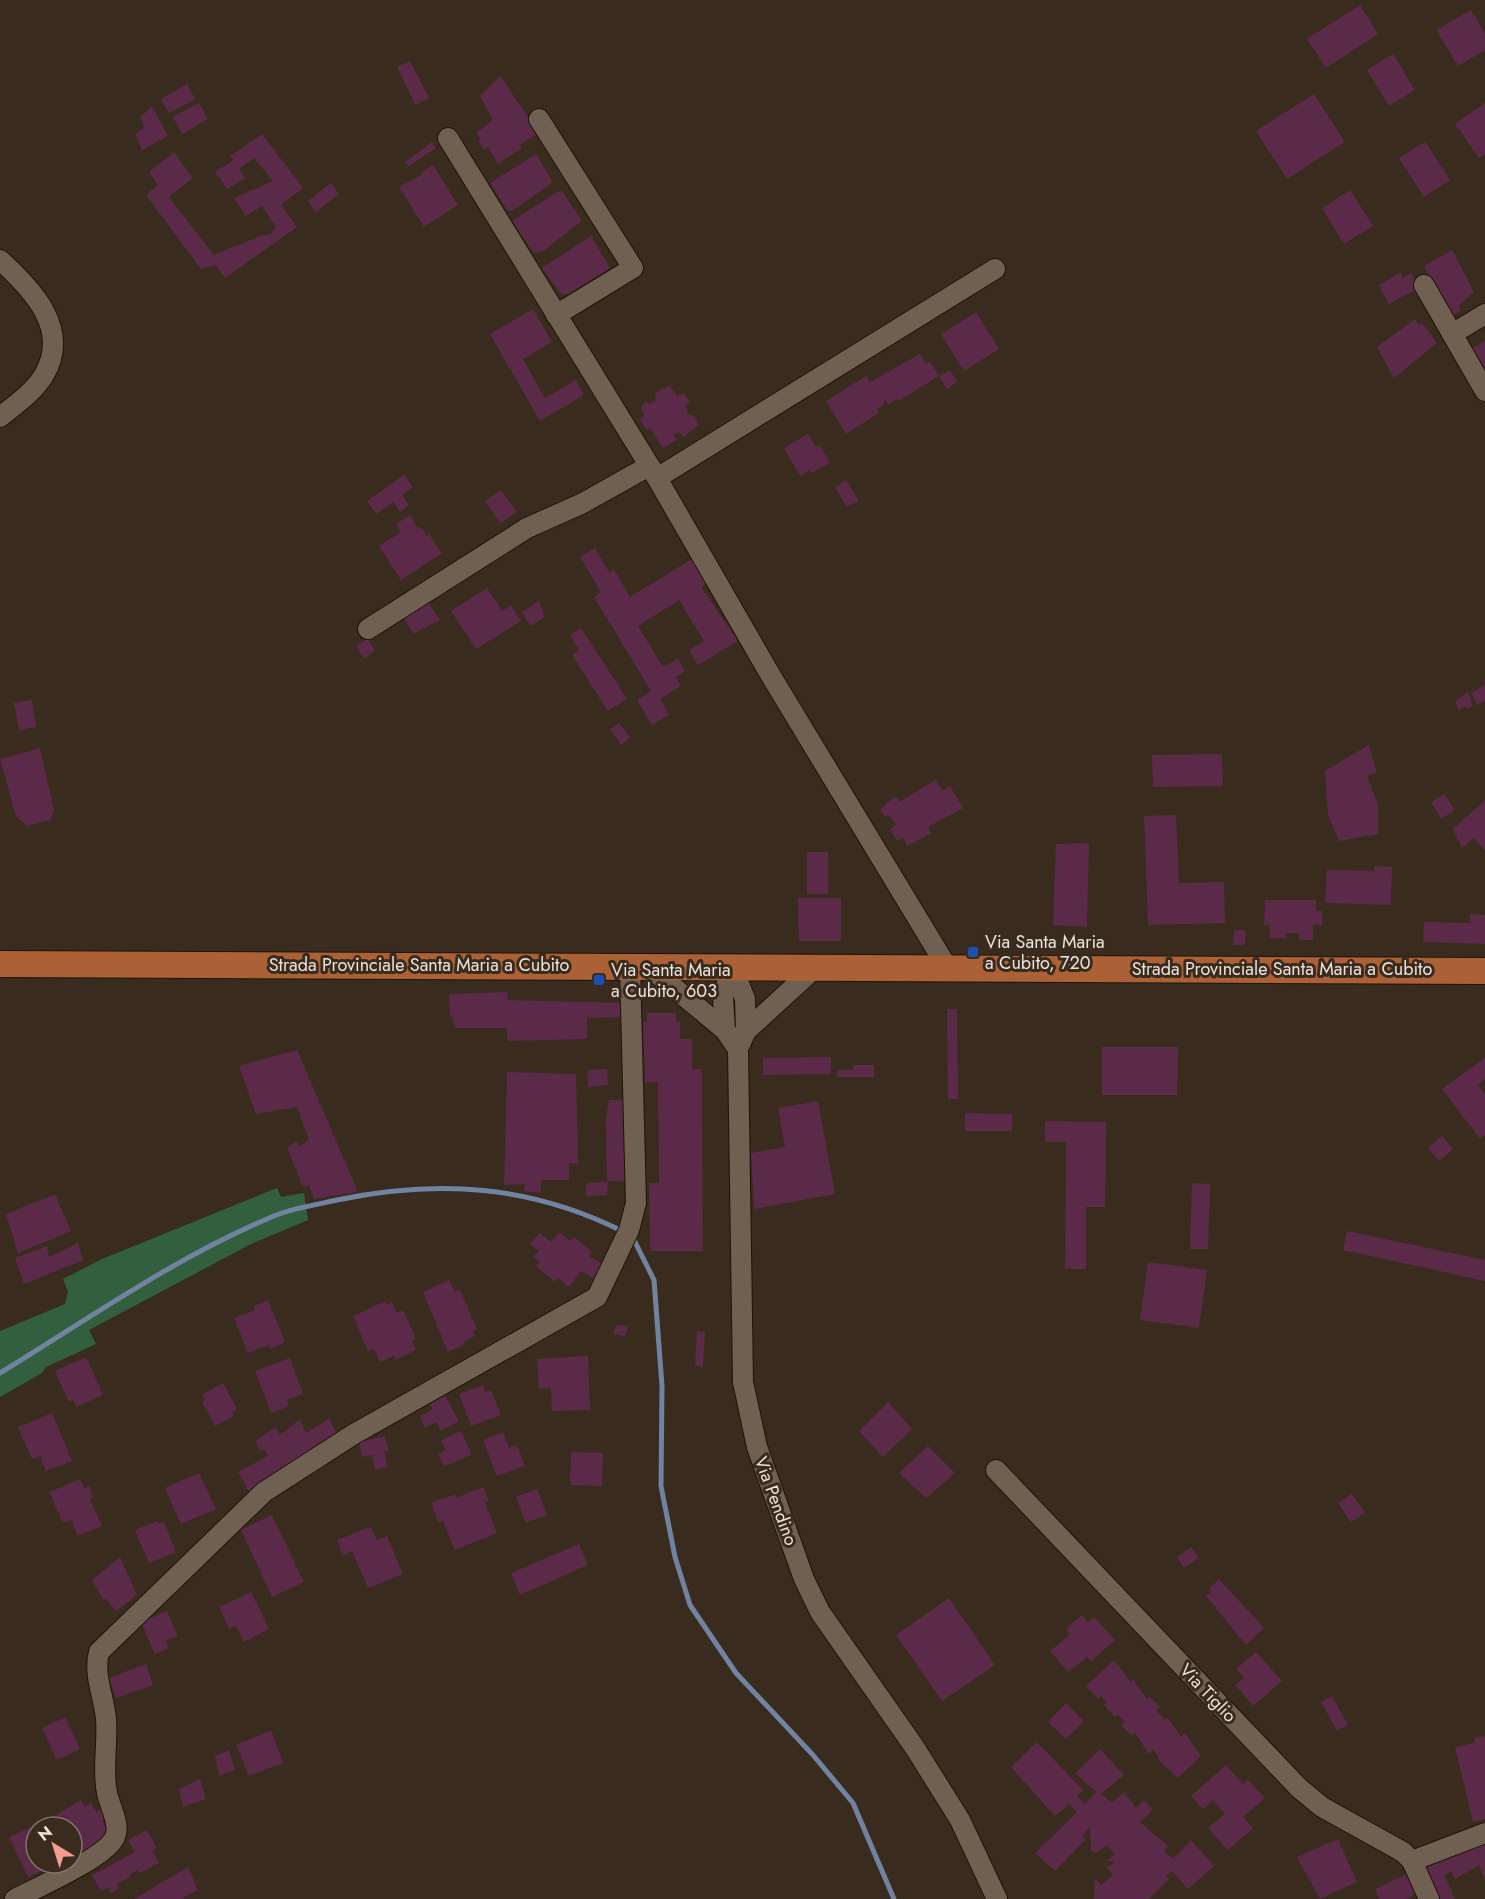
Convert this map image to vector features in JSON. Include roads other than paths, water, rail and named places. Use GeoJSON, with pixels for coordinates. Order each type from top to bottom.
{"type":"FeatureCollection","features":[{"type":"Feature","properties":{"kind":"main road","name":"Strada Provinciale Santa Maria a Cubito"},"geometry":{"type":"LineString","coordinates":[[0,964],[817,966],[1485,971]]}},
{"type":"Feature","properties":{"kind":"street"},"geometry":{"type":"LineString","coordinates":[[539,119],[633,268],[556,315]]}},
{"type":"Feature","properties":{"kind":"street"},"geometry":{"type":"LineString","coordinates":[[447,138],[653,472],[771,676],[947,967]]}},
{"type":"Feature","properties":{"kind":"street"},"geometry":{"type":"LineString","coordinates":[[0,260],[24,282],[47,314],[52,333],[52,355],[44,376],[25,397],[0,417]]}},
{"type":"Feature","properties":{"kind":"street"},"geometry":{"type":"LineString","coordinates":[[369,629],[527,528],[653,472],[995,269]]}},
{"type":"Feature","properties":{"kind":"street"},"geometry":{"type":"LineString","coordinates":[[1424,285],[1485,391]]}},
{"type":"Feature","properties":{"kind":"street"},"geometry":{"type":"LineString","coordinates":[[1452,334],[1485,315]]}},
{"type":"Feature","properties":{"kind":"street"},"geometry":{"type":"LineString","coordinates":[[640,966],[725,1030],[738,1048]]}},
{"type":"Feature","properties":{"kind":"street"},"geometry":{"type":"LineString","coordinates":[[15,1899],[86,1862],[105,1849],[116,1836],[116,1824],[106,1791],[106,1718],[96,1665],[99,1652],[264,1492],[354,1434],[597,1297],[626,1236],[636,1203],[640,966]]}},
{"type":"Feature","properties":{"kind":"street"},"geometry":{"type":"LineString","coordinates":[[725,1030],[723,997],[732,966]]}},
{"type":"Feature","properties":{"kind":"street"},"geometry":{"type":"LineString","coordinates":[[732,966],[745,999],[747,1031]]}},
{"type":"Feature","properties":{"kind":"street","name":"Via Pendino"},"geometry":{"type":"LineString","coordinates":[[817,966],[747,1031],[738,1048],[743,1382],[757,1447],[804,1579],[820,1612],[915,1748],[960,1820],[998,1899]]}},
{"type":"Feature","properties":{"kind":"street","name":"Via Tiglio"},"geometry":{"type":"LineString","coordinates":[[996,1470],[1299,1788],[1322,1807],[1403,1852],[1412,1861]]}},
{"type":"Feature","properties":{"kind":"street"},"geometry":{"type":"LineString","coordinates":[[1429,1899],[1412,1861],[1485,1833]]}},
{"type":"Feature","properties":{"kind":"waterway"},"geometry":{"type":"LineString","coordinates":[[0,1373],[198,1252],[267,1219],[337,1200],[375,1193],[411,1190],[484,1190],[554,1204],[589,1216],[624,1232]]}},
{"type":"Feature","properties":{"kind":"waterway"},"geometry":{"type":"LineString","coordinates":[[632,1236],[654,1280],[662,1386],[661,1486],[675,1557],[690,1605],[736,1673],[813,1755],[853,1803],[894,1899]]}},
{"type":"Feature","properties":{"kind":"place","name":"Via Santa Maria a Cubito, 720"},"geometry":{"type":"Point","coordinates":[973,952]}},
{"type":"Feature","properties":{"kind":"place","name":"Via Santa Maria a Cubito, 603"},"geometry":{"type":"Point","coordinates":[599,980]}}]}
